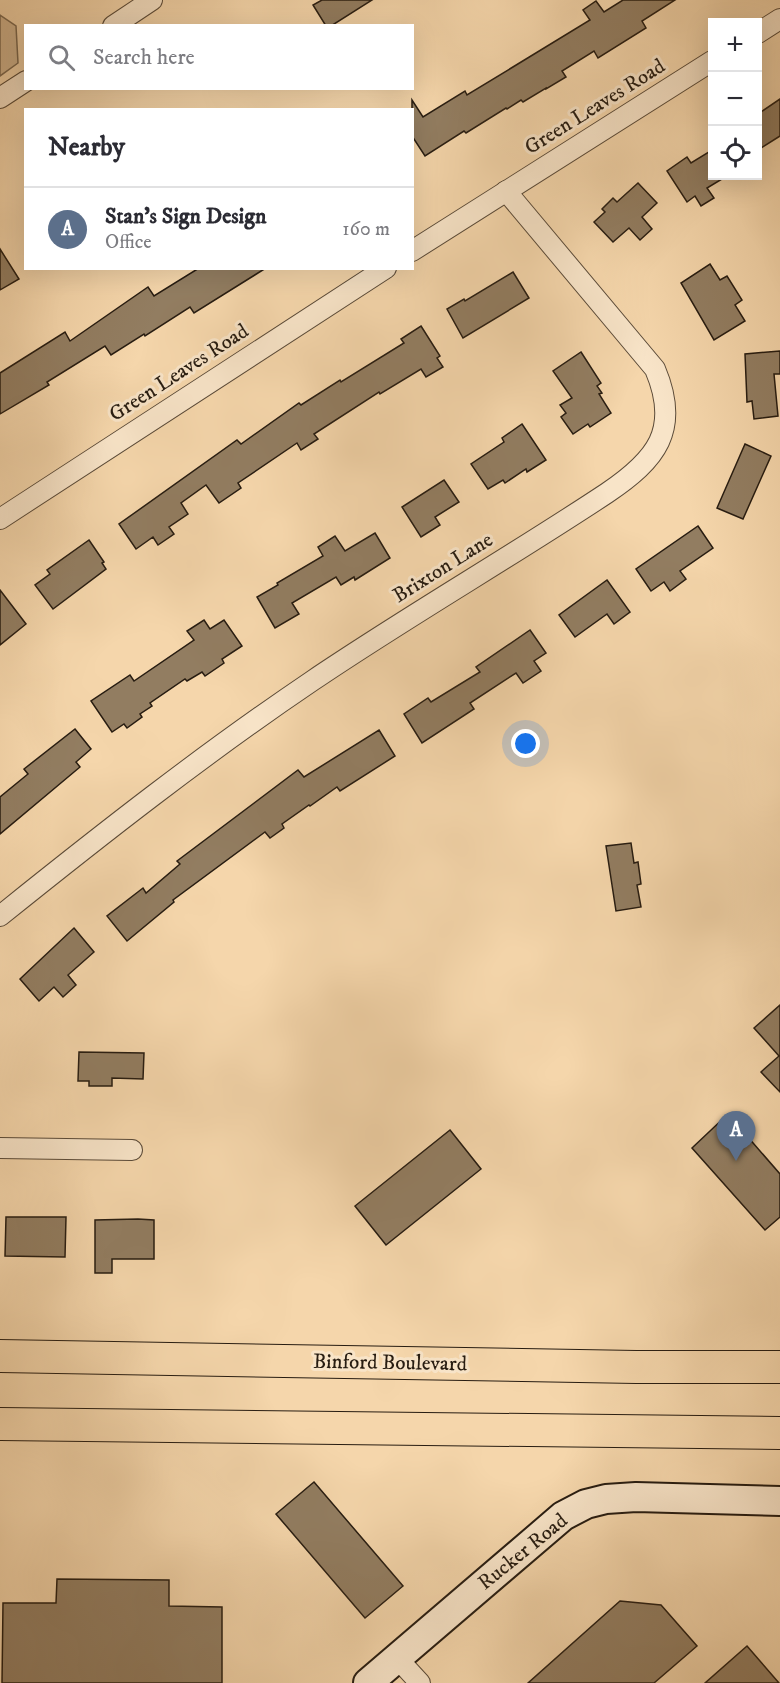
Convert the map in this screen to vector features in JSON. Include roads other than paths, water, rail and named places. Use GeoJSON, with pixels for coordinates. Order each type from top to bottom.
{"type":"FeatureCollection","features":[{"type":"Feature","properties":{"kind":"main road","name":"Binford Boulevard"},"geometry":{"type":"LineString","coordinates":[[0,1356],[636,1367],[779,1366]]}},
{"type":"Feature","properties":{"kind":"main road"},"geometry":{"type":"LineString","coordinates":[[745,1432],[780,1420]]}},
{"type":"Feature","properties":{"kind":"main road"},"geometry":{"type":"LineString","coordinates":[[0,1424],[780,1433]]}},
{"type":"Feature","properties":{"kind":"street"},"geometry":{"type":"LineString","coordinates":[[116,24],[152,0]]}},
{"type":"Feature","properties":{"kind":"street"},"geometry":{"type":"LineString","coordinates":[[762,30],[780,19]]}},
{"type":"Feature","properties":{"kind":"street","name":"Green Leaves Road"},"geometry":{"type":"LineString","coordinates":[[414,250],[708,64]]}},
{"type":"Feature","properties":{"kind":"street"},"geometry":{"type":"LineString","coordinates":[[0,98],[24,82]]}},
{"type":"Feature","properties":{"kind":"street","name":"Brixton Lane"},"geometry":{"type":"LineString","coordinates":[[0,916],[151,797],[271,710],[393,627],[591,504],[631,477],[651,457],[659,441],[665,414],[663,386],[656,369],[506,191]]}},
{"type":"Feature","properties":{"kind":"street","name":"Green Leaves Road"},"geometry":{"type":"LineString","coordinates":[[0,519],[383,270]]}},
{"type":"Feature","properties":{"kind":"street"},"geometry":{"type":"LineString","coordinates":[[0,1148],[132,1150]]}},
{"type":"Feature","properties":{"kind":"street","name":"Rucker Road"},"geometry":{"type":"LineString","coordinates":[[368,1683],[563,1516],[586,1504],[606,1499],[636,1497],[780,1501]]}},
{"type":"Feature","properties":{"kind":"street"},"geometry":{"type":"LineString","coordinates":[[397,1658],[420,1683]]}},
{"type":"Feature","properties":{"kind":"place","name":"Stan's Sign Design"},"geometry":{"type":"Point","coordinates":[736,1161]}}]}
